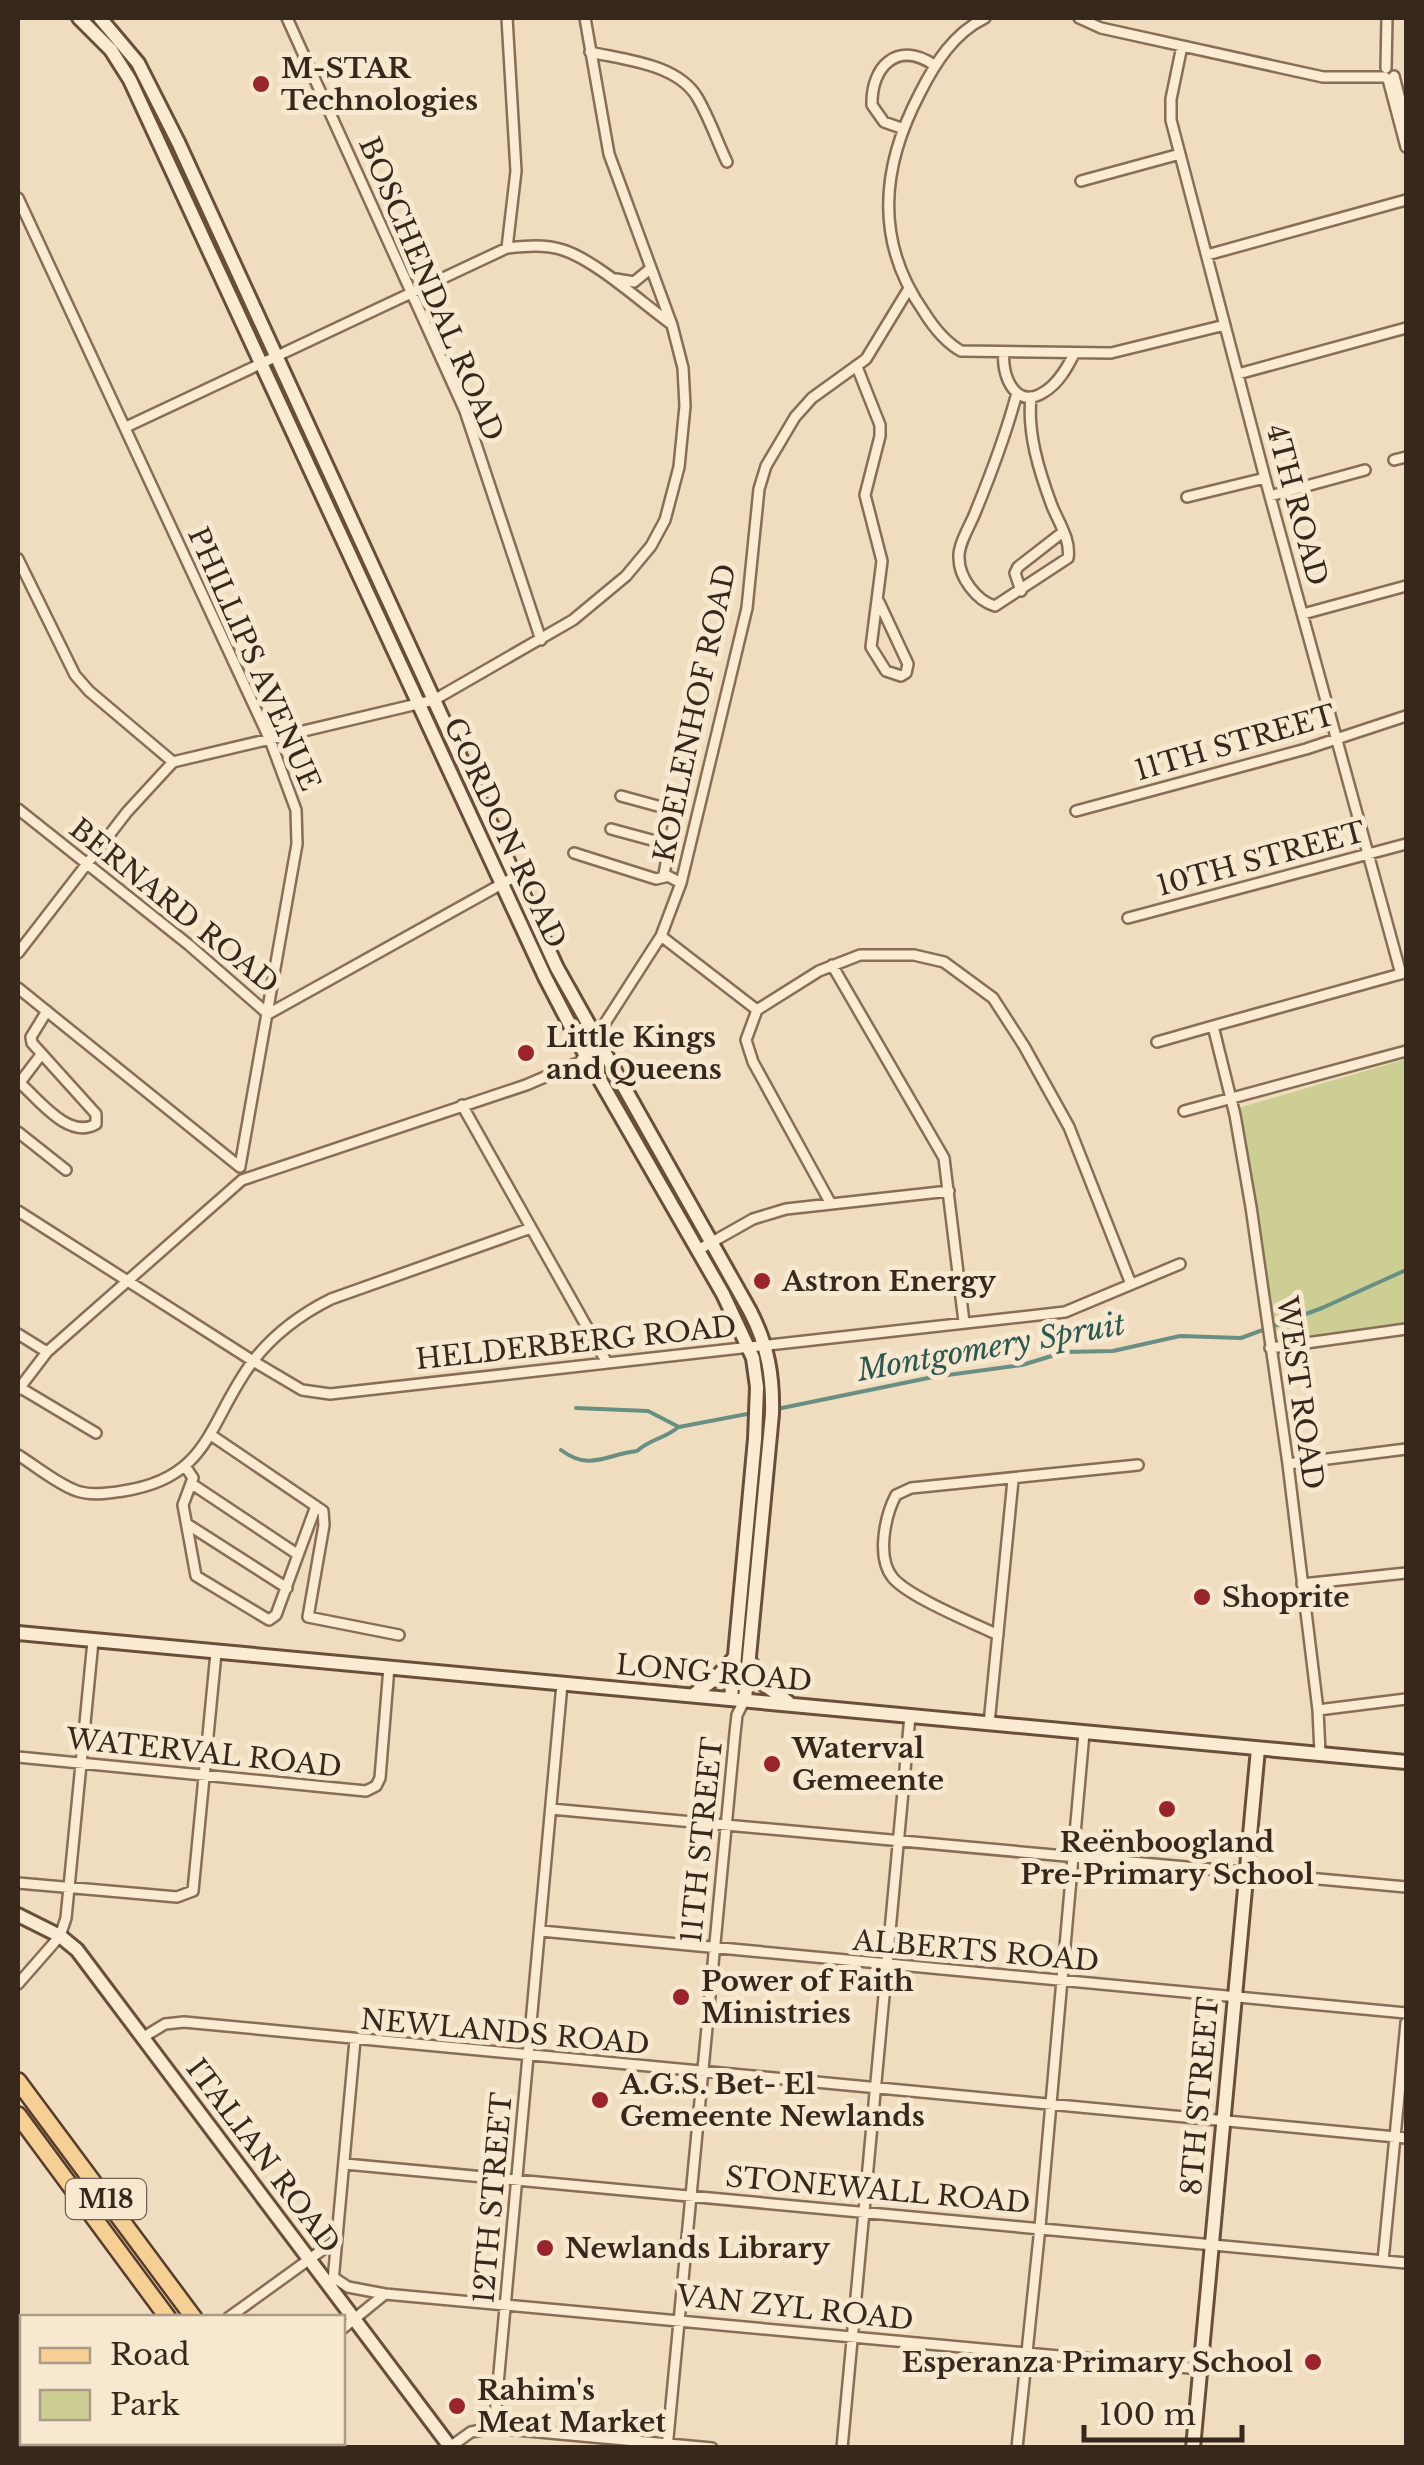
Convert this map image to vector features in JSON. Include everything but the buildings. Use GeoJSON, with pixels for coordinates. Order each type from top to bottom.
{"type":"FeatureCollection","features":[{"type":"Feature","properties":{"kind":"main road","name":"M18"},"geometry":{"type":"LineString","coordinates":[[18,2081],[192,2315]]}},
{"type":"Feature","properties":{"kind":"main road","name":"M18"},"geometry":{"type":"LineString","coordinates":[[18,2115],[166,2315]]}},
{"type":"Feature","properties":{"kind":"street","name":"GORDON ROAD"},"geometry":{"type":"LineString","coordinates":[[79,18],[138,62],[278,355],[557,968],[766,1344],[771,1365],[772,1409],[738,1698]]}},
{"type":"Feature","properties":{"kind":"street","name":"GORDON ROAD"},"geometry":{"type":"LineString","coordinates":[[100,18],[117,46],[501,883],[585,1054],[750,1346],[756,1412],[742,1656]]}},
{"type":"Feature","properties":{"kind":"street","name":"BOSCHENDAL ROAD"},"geometry":{"type":"LineString","coordinates":[[287,18],[465,410],[541,640]]}},
{"type":"Feature","properties":{"kind":"street"},"geometry":{"type":"LineString","coordinates":[[507,248],[516,171],[508,18]]}},
{"type":"Feature","properties":{"kind":"street"},"geometry":{"type":"LineString","coordinates":[[18,953],[86,864],[173,762],[434,700],[541,640],[595,604],[651,546],[665,520],[679,466],[685,406],[683,368],[672,325],[609,154],[585,18]]}},
{"type":"Feature","properties":{"kind":"street"},"geometry":{"type":"LineString","coordinates":[[985,18],[957,37],[934,66],[901,128],[892,164],[887,213],[890,240],[908,290],[952,346],[961,351],[1111,352],[1225,325]]}},
{"type":"Feature","properties":{"kind":"street"},"geometry":{"type":"LineString","coordinates":[[1079,18],[1101,28],[1306,74],[1360,78],[1388,74]]}},
{"type":"Feature","properties":{"kind":"street"},"geometry":{"type":"LineString","coordinates":[[1387,18],[1388,74],[1406,140]]}},
{"type":"Feature","properties":{"kind":"street","name":"4TH ROAD"},"geometry":{"type":"LineString","coordinates":[[1182,46],[1170,110],[1180,154],[1336,738],[1404,973]]}},
{"type":"Feature","properties":{"kind":"street"},"geometry":{"type":"LineString","coordinates":[[590,52],[645,64],[688,86],[697,96],[727,162]]}},
{"type":"Feature","properties":{"kind":"street"},"geometry":{"type":"LineString","coordinates":[[901,128],[884,122],[872,106],[877,76],[899,56],[920,57],[934,66]]}},
{"type":"Feature","properties":{"kind":"street"},"geometry":{"type":"LineString","coordinates":[[1388,74],[1406,123]]}},
{"type":"Feature","properties":{"kind":"street"},"geometry":{"type":"LineString","coordinates":[[1081,181],[1180,154]]}},
{"type":"Feature","properties":{"kind":"street","name":"PHILLIPS AVENUE"},"geometry":{"type":"LineString","coordinates":[[18,198],[270,740],[296,810],[298,830],[240,1166],[242,1180]]}},
{"type":"Feature","properties":{"kind":"street"},"geometry":{"type":"LineString","coordinates":[[1207,254],[1406,200]]}},
{"type":"Feature","properties":{"kind":"street"},"geometry":{"type":"LineString","coordinates":[[126,427],[507,248],[532,245],[564,250],[672,325]]}},
{"type":"Feature","properties":{"kind":"street"},"geometry":{"type":"LineString","coordinates":[[604,275],[629,283],[638,281],[650,270]]}},
{"type":"Feature","properties":{"kind":"street","name":"KOELENHOF ROAD"},"geometry":{"type":"LineString","coordinates":[[585,1054],[661,936],[681,883],[747,608],[759,489],[766,466],[796,416],[812,398],[866,359],[908,290]]}},
{"type":"Feature","properties":{"kind":"street"},"geometry":{"type":"LineString","coordinates":[[1238,374],[1406,328]]}},
{"type":"Feature","properties":{"kind":"street"},"geometry":{"type":"LineString","coordinates":[[1004,352],[1004,372],[1016,393],[1009,424],[958,557],[966,580],[986,604],[995,606],[1065,563],[1070,548],[1051,503],[1028,422],[1031,397]]}},
{"type":"Feature","properties":{"kind":"street"},"geometry":{"type":"LineString","coordinates":[[1016,393],[1031,397],[1048,390],[1074,354]]}},
{"type":"Feature","properties":{"kind":"street"},"geometry":{"type":"LineString","coordinates":[[858,367],[880,425],[865,495],[881,550],[872,646],[886,671],[900,676],[906,673],[908,664],[879,602]]}},
{"type":"Feature","properties":{"kind":"street"},"geometry":{"type":"LineString","coordinates":[[1394,460],[1406,457]]}},
{"type":"Feature","properties":{"kind":"street"},"geometry":{"type":"LineString","coordinates":[[1270,496],[1365,470]]}},
{"type":"Feature","properties":{"kind":"street"},"geometry":{"type":"LineString","coordinates":[[1187,498],[1265,478]]}},
{"type":"Feature","properties":{"kind":"street"},"geometry":{"type":"LineString","coordinates":[[1021,592],[1014,573],[1018,567],[1063,532]]}},
{"type":"Feature","properties":{"kind":"street"},"geometry":{"type":"LineString","coordinates":[[18,559],[74,675],[173,762]]}},
{"type":"Feature","properties":{"kind":"street"},"geometry":{"type":"LineString","coordinates":[[1303,614],[1406,586]]}},
{"type":"Feature","properties":{"kind":"street","name":"11TH STREET"},"geometry":{"type":"LineString","coordinates":[[1076,811],[1406,716]]}},
{"type":"Feature","properties":{"kind":"street"},"geometry":{"type":"LineString","coordinates":[[621,796],[676,811],[665,877]]}},
{"type":"Feature","properties":{"kind":"street","name":"BERNARD ROAD"},"geometry":{"type":"LineString","coordinates":[[18,809],[268,1014],[516,876]]}},
{"type":"Feature","properties":{"kind":"street"},"geometry":{"type":"LineString","coordinates":[[611,830],[670,845]]}},
{"type":"Feature","properties":{"kind":"street","name":"10TH STREET"},"geometry":{"type":"LineString","coordinates":[[1128,918],[1406,844]]}},
{"type":"Feature","properties":{"kind":"street"},"geometry":{"type":"LineString","coordinates":[[574,853],[681,883]]}},
{"type":"Feature","properties":{"kind":"street"},"geometry":{"type":"LineString","coordinates":[[661,936],[757,1010]]}},
{"type":"Feature","properties":{"kind":"street"},"geometry":{"type":"LineString","coordinates":[[831,1204],[753,1062],[746,1040],[757,1010],[832,964],[860,956],[929,956],[944,962],[993,998],[1005,1012],[1069,1127],[1131,1284]]}},
{"type":"Feature","properties":{"kind":"street"},"geometry":{"type":"LineString","coordinates":[[832,964],[944,1158],[964,1322]]}},
{"type":"Feature","properties":{"kind":"street"},"geometry":{"type":"LineString","coordinates":[[1157,1042],[1404,973]]}},
{"type":"Feature","properties":{"kind":"street"},"geometry":{"type":"LineString","coordinates":[[18,988],[240,1166]]}},
{"type":"Feature","properties":{"kind":"street"},"geometry":{"type":"LineString","coordinates":[[40,1056],[19,1084],[71,1125],[86,1129],[96,1124],[96,1114],[40,1056],[31,1037],[47,1012]]}},
{"type":"Feature","properties":{"kind":"street","name":"WEST ROAD"},"geometry":{"type":"LineString","coordinates":[[1213,1026],[1251,1207],[1288,1464],[1320,1753]]}},
{"type":"Feature","properties":{"kind":"street"},"geometry":{"type":"LineString","coordinates":[[1184,1111],[1406,1051]]}},
{"type":"Feature","properties":{"kind":"street"},"geometry":{"type":"LineString","coordinates":[[96,1432],[18,1388],[46,1352],[242,1180],[570,1068],[585,1054]]}},
{"type":"Feature","properties":{"kind":"street"},"geometry":{"type":"LineString","coordinates":[[462,1106],[606,1361]]}},
{"type":"Feature","properties":{"kind":"street"},"geometry":{"type":"LineString","coordinates":[[18,1132],[66,1170]]}},
{"type":"Feature","properties":{"kind":"street"},"geometry":{"type":"LineString","coordinates":[[698,1250],[768,1214],[949,1190]]}},
{"type":"Feature","properties":{"kind":"street","name":"HELDERBERG ROAD"},"geometry":{"type":"LineString","coordinates":[[18,1211],[253,1362],[302,1390],[330,1394],[1065,1312],[1180,1264]]}},
{"type":"Feature","properties":{"kind":"street"},"geometry":{"type":"LineString","coordinates":[[18,1454],[78,1492],[104,1494],[171,1479],[210,1435],[253,1362],[291,1323],[331,1299],[531,1228]]}},
{"type":"Feature","properties":{"kind":"street"},"geometry":{"type":"LineString","coordinates":[[1269,1342],[1406,1329]]}},
{"type":"Feature","properties":{"kind":"street"},"geometry":{"type":"LineString","coordinates":[[18,1334],[46,1352]]}},
{"type":"Feature","properties":{"kind":"street"},"geometry":{"type":"LineString","coordinates":[[210,1435],[325,1516],[308,1617],[398,1635]]}},
{"type":"Feature","properties":{"kind":"street"},"geometry":{"type":"LineString","coordinates":[[1288,1464],[1406,1449]]}},
{"type":"Feature","properties":{"kind":"street"},"geometry":{"type":"LineString","coordinates":[[998,1635],[892,1577],[885,1556],[886,1521],[896,1494],[902,1490],[1138,1464]]}},
{"type":"Feature","properties":{"kind":"street"},"geometry":{"type":"LineString","coordinates":[[186,1466],[192,1484],[297,1554]]}},
{"type":"Feature","properties":{"kind":"street"},"geometry":{"type":"LineString","coordinates":[[989,1724],[1013,1480]]}},
{"type":"Feature","properties":{"kind":"street"},"geometry":{"type":"LineString","coordinates":[[192,1484],[184,1505],[198,1578],[269,1620],[276,1615],[316,1506]]}},
{"type":"Feature","properties":{"kind":"street"},"geometry":{"type":"LineString","coordinates":[[187,1524],[286,1588]]}},
{"type":"Feature","properties":{"kind":"street"},"geometry":{"type":"LineString","coordinates":[[1302,1584],[1406,1573]]}},
{"type":"Feature","properties":{"kind":"street","name":"LONG ROAD"},"geometry":{"type":"LineString","coordinates":[[18,1633],[1406,1762]]}},
{"type":"Feature","properties":{"kind":"street"},"geometry":{"type":"LineString","coordinates":[[18,1984],[60,1936],[70,1888],[93,1641]]}},
{"type":"Feature","properties":{"kind":"street"},"geometry":{"type":"LineString","coordinates":[[18,1883],[176,1898],[188,1894],[195,1886],[216,1653]]}},
{"type":"Feature","properties":{"kind":"street"},"geometry":{"type":"LineString","coordinates":[[693,1695],[742,1656],[761,1682],[794,1705]]}},
{"type":"Feature","properties":{"kind":"street","name":"WATERVAL ROAD"},"geometry":{"type":"LineString","coordinates":[[18,1757],[205,1773],[360,1792],[372,1790],[380,1778],[389,1667]]}},
{"type":"Feature","properties":{"kind":"street","name":"12TH STREET"},"geometry":{"type":"LineString","coordinates":[[494,2428],[562,1684]]}},
{"type":"Feature","properties":{"kind":"street","name":"11TH STREET"},"geometry":{"type":"LineString","coordinates":[[667,2445],[738,1698]]}},
{"type":"Feature","properties":{"kind":"street"},"geometry":{"type":"LineString","coordinates":[[1318,1710],[1406,1699]]}},
{"type":"Feature","properties":{"kind":"street"},"geometry":{"type":"LineString","coordinates":[[842,2448],[910,1716]]}},
{"type":"Feature","properties":{"kind":"street"},"geometry":{"type":"LineString","coordinates":[[1017,2448],[1084,1733]]}},
{"type":"Feature","properties":{"kind":"street","name":"8TH STREET"},"geometry":{"type":"LineString","coordinates":[[1193,2448],[1258,1749]]}},
{"type":"Feature","properties":{"kind":"street"},"geometry":{"type":"LineString","coordinates":[[550,1810],[1406,1887]]}},
{"type":"Feature","properties":{"kind":"street","name":"ITALIAN ROAD"},"geometry":{"type":"LineString","coordinates":[[18,1915],[60,1936],[76,1950],[332,2283],[450,2447]]}},
{"type":"Feature","properties":{"kind":"street","name":"ALBERTS ROAD"},"geometry":{"type":"LineString","coordinates":[[541,1931],[1406,2013]]}},
{"type":"Feature","properties":{"kind":"street","name":"NEWLANDS ROAD"},"geometry":{"type":"LineString","coordinates":[[142,2038],[165,2024],[184,2022],[1402,2137]]}},
{"type":"Feature","properties":{"kind":"street"},"geometry":{"type":"LineString","coordinates":[[1384,2260],[1402,2137],[1406,2023]]}},
{"type":"Feature","properties":{"kind":"street"},"geometry":{"type":"LineString","coordinates":[[332,2283],[355,2040]]}},
{"type":"Feature","properties":{"kind":"street","name":"STONEWALL ROAD"},"geometry":{"type":"LineString","coordinates":[[345,2164],[1406,2262]]}},
{"type":"Feature","properties":{"kind":"street"},"geometry":{"type":"LineString","coordinates":[[232,2315],[336,2240]]}},
{"type":"Feature","properties":{"kind":"street","name":"VAN ZYL ROAD"},"geometry":{"type":"LineString","coordinates":[[332,2283],[385,2294],[506,2302],[1200,2369]]}},
{"type":"Feature","properties":{"kind":"street"},"geometry":{"type":"LineString","coordinates":[[345,2327],[385,2294]]}},
{"type":"Feature","properties":{"kind":"street"},"geometry":{"type":"LineString","coordinates":[[450,2447],[471,2432],[494,2428],[712,2448]]}},
{"type":"Feature","properties":{"kind":"green space"},"geometry":{"type":"Polygon","coordinates":[[[1406,1059],[1406,1327],[1272,1344],[1238,1108],[1406,1059]]]}},
{"type":"Feature","properties":{"kind":"waterway","name":"Montgomery Spruit"},"geometry":{"type":"LineString","coordinates":[[777,1409],[933,1377],[1022,1365],[1065,1352],[1113,1351],[1180,1336],[1241,1338],[1322,1308],[1406,1270]]}},
{"type":"Feature","properties":{"kind":"waterway","name":"Montgomery Spruit"},"geometry":{"type":"LineString","coordinates":[[576,1408],[648,1411],[679,1427],[768,1410]]}},
{"type":"Feature","properties":{"kind":"waterway"},"geometry":{"type":"LineString","coordinates":[[561,1450],[581,1460],[599,1460],[637,1451],[677,1428]]}},
{"type":"Feature","properties":{"kind":"place","name":"M-STAR Technologies"},"geometry":{"type":"Point","coordinates":[261,84]}},
{"type":"Feature","properties":{"kind":"place","name":"Little Kings and Queens"},"geometry":{"type":"Point","coordinates":[526,1053]}},
{"type":"Feature","properties":{"kind":"place","name":"Astron Energy"},"geometry":{"type":"Point","coordinates":[762,1281]}},
{"type":"Feature","properties":{"kind":"place","name":"Shoprite"},"geometry":{"type":"Point","coordinates":[1202,1597]}},
{"type":"Feature","properties":{"kind":"place","name":"Waterval Gemeente"},"geometry":{"type":"Point","coordinates":[772,1764]}},
{"type":"Feature","properties":{"kind":"place","name":"Reënboogland Pre-Primary School"},"geometry":{"type":"Point","coordinates":[1167,1809]}},
{"type":"Feature","properties":{"kind":"place","name":"Power of Faith Ministries"},"geometry":{"type":"Point","coordinates":[681,1997]}},
{"type":"Feature","properties":{"kind":"place","name":"A.G.S. Bet- El Gemeente Newlands"},"geometry":{"type":"Point","coordinates":[600,2100]}},
{"type":"Feature","properties":{"kind":"place","name":"Newlands Library"},"geometry":{"type":"Point","coordinates":[545,2248]}},
{"type":"Feature","properties":{"kind":"place","name":"Esperanza Primary School"},"geometry":{"type":"Point","coordinates":[1313,2362]}},
{"type":"Feature","properties":{"kind":"place","name":"Rahim's Meat Market"},"geometry":{"type":"Point","coordinates":[457,2406]}}]}
